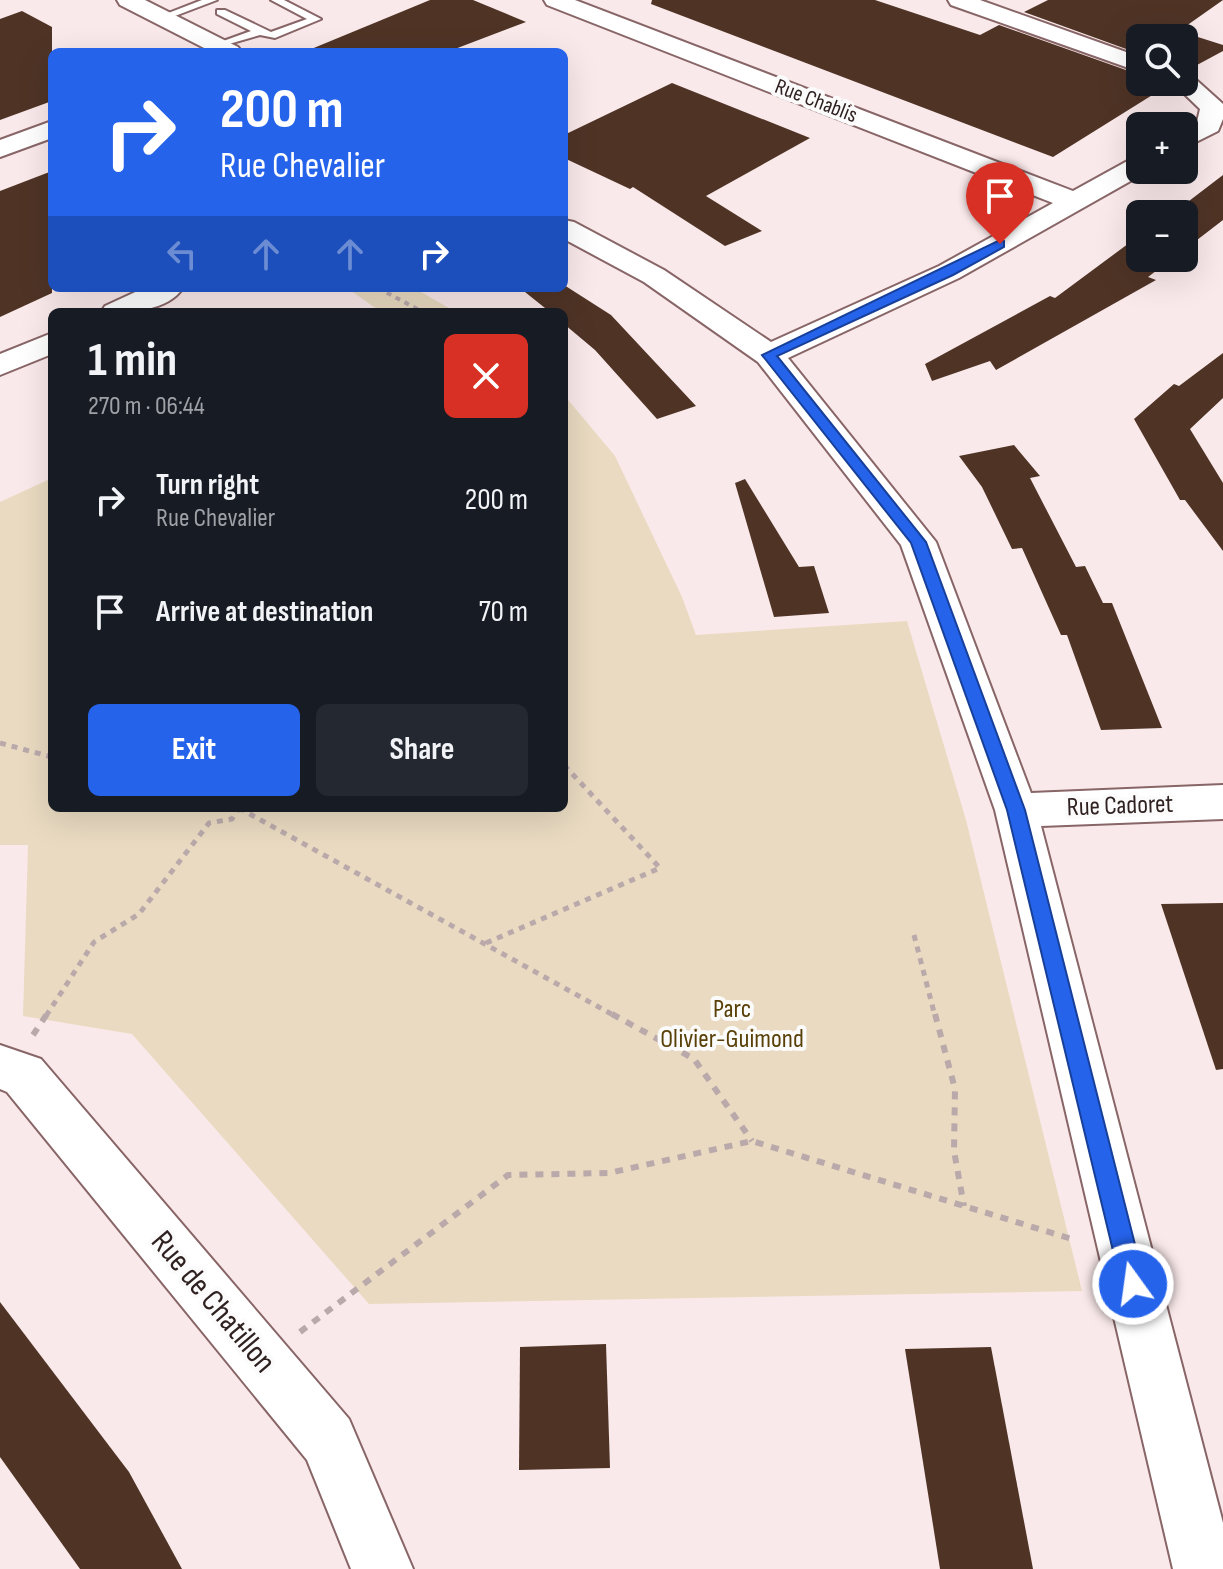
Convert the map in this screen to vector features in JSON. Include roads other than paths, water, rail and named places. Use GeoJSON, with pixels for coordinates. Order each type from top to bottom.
{"type":"FeatureCollection","features":[{"type":"Feature","properties":{"kind":"street"},"geometry":{"type":"LineString","coordinates":[[128,0],[222,48]]}},
{"type":"Feature","properties":{"kind":"street","name":"Rue Chablis"},"geometry":{"type":"LineString","coordinates":[[555,0],[1076,202]]}},
{"type":"Feature","properties":{"kind":"street"},"geometry":{"type":"LineString","coordinates":[[959,0],[1126,60]]}},
{"type":"Feature","properties":{"kind":"street"},"geometry":{"type":"LineString","coordinates":[[1198,94],[1213,107],[1209,126],[1198,132]]}},
{"type":"Feature","properties":{"kind":"street"},"geometry":{"type":"LineString","coordinates":[[0,149],[48,131]]}},
{"type":"Feature","properties":{"kind":"street"},"geometry":{"type":"LineString","coordinates":[[769,355],[949,272],[1126,173]]}},
{"type":"Feature","properties":{"kind":"street"},"geometry":{"type":"LineString","coordinates":[[568,230],[654,276],[769,355],[918,542],[1016,810],[1204,1569]]}},
{"type":"Feature","properties":{"kind":"street"},"geometry":{"type":"LineString","coordinates":[[125,308],[159,292]]}},
{"type":"Feature","properties":{"kind":"street"},"geometry":{"type":"LineString","coordinates":[[0,366],[48,344]]}},
{"type":"Feature","properties":{"kind":"street","name":"Rue Cadoret"},"geometry":{"type":"LineString","coordinates":[[1016,810],[1223,802]]}},
{"type":"Feature","properties":{"kind":"street","name":"Rue de Chatillon"},"geometry":{"type":"LineString","coordinates":[[5,1069],[24,1075],[328,1440],[382,1569]]}},
{"type":"Feature","properties":{"kind":"lane"},"geometry":{"type":"LineString","coordinates":[[163,17],[212,0]]}},
{"type":"Feature","properties":{"kind":"lane"},"geometry":{"type":"LineString","coordinates":[[221,12],[271,36],[316,19],[276,0]]}},
{"type":"Feature","properties":{"kind":"lane"},"geometry":{"type":"LineString","coordinates":[[226,48],[261,31]]}},
{"type":"Feature","properties":{"kind":"park label","name":"Parc Olivier-Guimond"},"geometry":{"type":"Point","coordinates":[732,1024]}}]}
